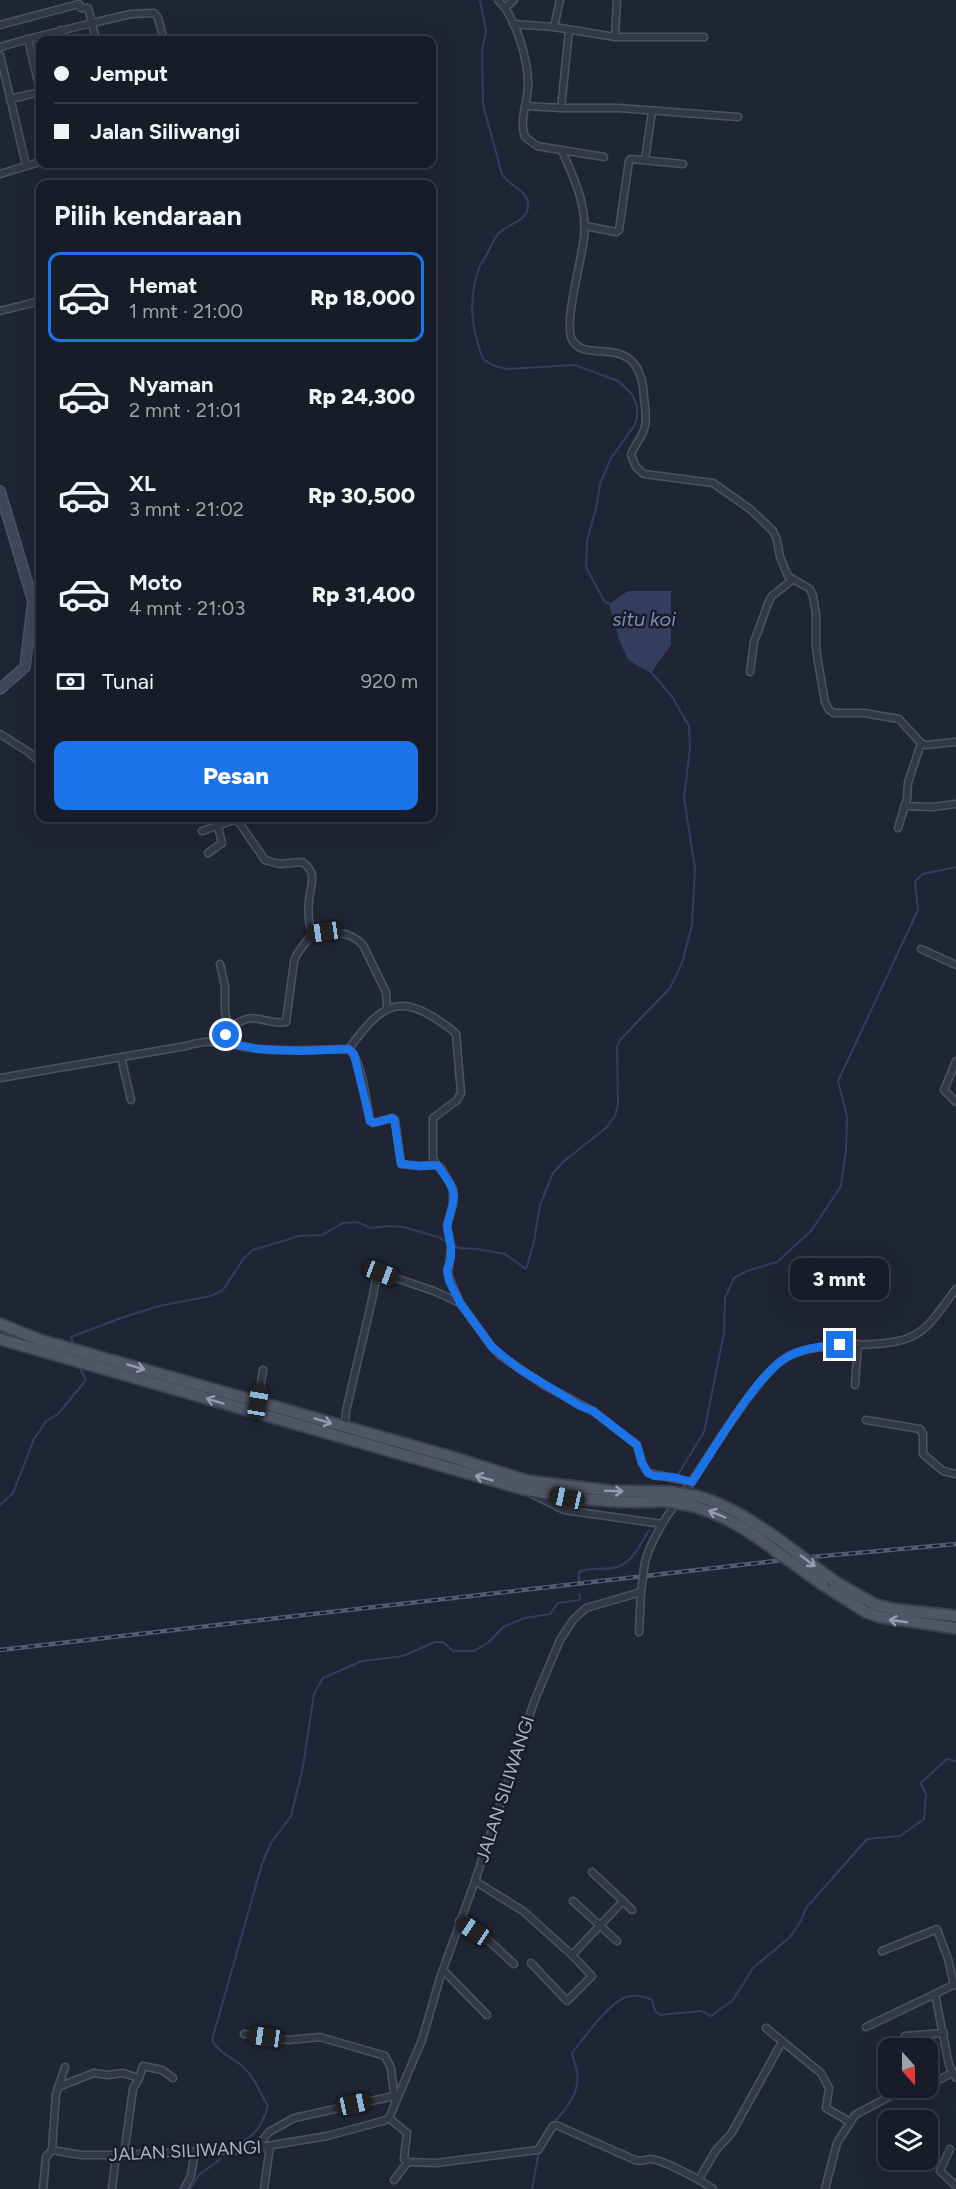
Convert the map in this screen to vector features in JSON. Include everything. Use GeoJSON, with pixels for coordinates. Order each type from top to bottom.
{"type":"FeatureCollection","features":[{"type":"Feature","properties":{"kind":"main road"},"geometry":{"type":"LineString","coordinates":[[0,1324],[40,1340],[265,1416],[523,1489],[567,1498],[604,1502],[668,1496]]}},
{"type":"Feature","properties":{"kind":"main road"},"geometry":{"type":"LineString","coordinates":[[0,1339],[258,1402],[528,1481],[695,1501],[777,1545],[834,1581],[880,1606],[956,1616]]}},
{"type":"Feature","properties":{"kind":"main road"},"geometry":{"type":"LineString","coordinates":[[777,1545],[822,1584],[866,1612],[880,1617],[956,1628]]}},
{"type":"Feature","properties":{"kind":"street"},"geometry":{"type":"LineString","coordinates":[[498,0],[506,7],[526,65],[528,85],[523,123],[525,137],[537,146],[604,157]]}},
{"type":"Feature","properties":{"kind":"street"},"geometry":{"type":"LineString","coordinates":[[506,7],[514,0]]}},
{"type":"Feature","properties":{"kind":"street"},"geometry":{"type":"LineString","coordinates":[[554,27],[560,0]]}},
{"type":"Feature","properties":{"kind":"street"},"geometry":{"type":"LineString","coordinates":[[615,37],[617,0]]}},
{"type":"Feature","properties":{"kind":"street"},"geometry":{"type":"LineString","coordinates":[[0,25],[79,4],[82,8],[88,8],[95,36]]}},
{"type":"Feature","properties":{"kind":"street"},"geometry":{"type":"LineString","coordinates":[[39,36],[131,14],[154,13],[158,18],[163,36]]}},
{"type":"Feature","properties":{"kind":"street"},"geometry":{"type":"LineString","coordinates":[[513,24],[554,27],[615,37],[704,37]]}},
{"type":"Feature","properties":{"kind":"street"},"geometry":{"type":"LineString","coordinates":[[61,30],[62,36]]}},
{"type":"Feature","properties":{"kind":"street"},"geometry":{"type":"LineString","coordinates":[[561,108],[568,31]]}},
{"type":"Feature","properties":{"kind":"street"},"geometry":{"type":"LineString","coordinates":[[0,47],[36,37]]}},
{"type":"Feature","properties":{"kind":"street"},"geometry":{"type":"LineString","coordinates":[[28,39],[36,74]]}},
{"type":"Feature","properties":{"kind":"street"},"geometry":{"type":"LineString","coordinates":[[0,55],[26,165]]}},
{"type":"Feature","properties":{"kind":"street"},"geometry":{"type":"LineString","coordinates":[[10,99],[36,93]]}},
{"type":"Feature","properties":{"kind":"street"},"geometry":{"type":"LineString","coordinates":[[526,106],[619,108],[738,117]]}},
{"type":"Feature","properties":{"kind":"street"},"geometry":{"type":"LineString","coordinates":[[645,160],[652,111]]}},
{"type":"Feature","properties":{"kind":"street"},"geometry":{"type":"LineString","coordinates":[[561,150],[581,195],[585,226],[574,297],[571,335],[575,344],[581,349],[622,353],[632,361],[639,372],[644,388],[645,425],[631,455],[636,467],[644,474],[703,480],[720,486],[773,531],[785,572],[792,580],[810,589],[815,600],[817,655],[825,702],[829,710],[834,713],[864,713],[899,718],[921,743],[932,746],[956,742]]}},
{"type":"Feature","properties":{"kind":"street"},"geometry":{"type":"LineString","coordinates":[[585,226],[616,232],[619,230],[629,161],[634,159],[683,164]]}},
{"type":"Feature","properties":{"kind":"street"},"geometry":{"type":"LineString","coordinates":[[0,174],[36,163]]}},
{"type":"Feature","properties":{"kind":"street"},"geometry":{"type":"LineString","coordinates":[[0,311],[36,302]]}},
{"type":"Feature","properties":{"kind":"street"},"geometry":{"type":"LineString","coordinates":[[0,490],[33,601],[25,667],[0,688]]}},
{"type":"Feature","properties":{"kind":"street"},"geometry":{"type":"LineString","coordinates":[[750,672],[754,642],[769,601],[792,580]]}},
{"type":"Feature","properties":{"kind":"street"},"geometry":{"type":"LineString","coordinates":[[0,734],[36,759]]}},
{"type":"Feature","properties":{"kind":"street"},"geometry":{"type":"LineString","coordinates":[[898,828],[907,799],[908,783],[921,743]]}},
{"type":"Feature","properties":{"kind":"street"},"geometry":{"type":"LineString","coordinates":[[904,806],[932,807],[956,804]]}},
{"type":"Feature","properties":{"kind":"street"},"geometry":{"type":"LineString","coordinates":[[202,831],[228,822]]}},
{"type":"Feature","properties":{"kind":"street"},"geometry":{"type":"LineString","coordinates":[[224,1042],[229,1029],[249,1017],[286,1022],[294,962],[312,934],[308,919],[309,898],[313,885],[311,870],[302,862],[279,864],[265,860],[239,822]]}},
{"type":"Feature","properties":{"kind":"street"},"geometry":{"type":"LineString","coordinates":[[208,853],[222,843],[218,827]]}},
{"type":"Feature","properties":{"kind":"street"},"geometry":{"type":"LineString","coordinates":[[312,934],[339,933],[357,938],[363,945],[386,992],[387,1008]]}},
{"type":"Feature","properties":{"kind":"street"},"geometry":{"type":"LineString","coordinates":[[921,949],[956,965]]}},
{"type":"Feature","properties":{"kind":"street"},"geometry":{"type":"LineString","coordinates":[[220,964],[225,986],[225,1012],[229,1029]]}},
{"type":"Feature","properties":{"kind":"street"},"geometry":{"type":"LineString","coordinates":[[349,1049],[373,1018],[387,1008],[402,1005],[423,1011],[456,1034],[461,1093],[457,1100],[432,1118],[433,1159],[453,1189],[453,1204],[447,1226],[451,1243],[448,1275],[460,1303],[501,1356],[544,1385],[593,1411],[637,1445],[642,1463],[648,1473],[692,1482]]}},
{"type":"Feature","properties":{"kind":"street"},"geometry":{"type":"LineString","coordinates":[[0,1078],[186,1046],[205,1040],[267,1050],[349,1049],[354,1054],[358,1066],[370,1121],[373,1123],[392,1118],[395,1120],[401,1164],[437,1165]]}},
{"type":"Feature","properties":{"kind":"street"},"geometry":{"type":"LineString","coordinates":[[121,1057],[131,1100]]}},
{"type":"Feature","properties":{"kind":"street"},"geometry":{"type":"LineString","coordinates":[[956,1061],[944,1090],[956,1102]]}},
{"type":"Feature","properties":{"kind":"street"},"geometry":{"type":"LineString","coordinates":[[345,1428],[346,1411],[376,1274],[381,1273],[434,1291],[460,1303]]}},
{"type":"Feature","properties":{"kind":"street"},"geometry":{"type":"LineString","coordinates":[[639,1632],[644,1568],[651,1545],[662,1524],[749,1399],[778,1363],[788,1356],[823,1346],[904,1339],[916,1335],[935,1316],[956,1288]]}},
{"type":"Feature","properties":{"kind":"street"},"geometry":{"type":"LineString","coordinates":[[855,1385],[858,1344]]}},
{"type":"Feature","properties":{"kind":"street"},"geometry":{"type":"LineString","coordinates":[[258,1402],[263,1370]]}},
{"type":"Feature","properties":{"kind":"street"},"geometry":{"type":"LineString","coordinates":[[866,1420],[920,1429],[923,1434],[923,1454],[943,1471],[956,1474]]}},
{"type":"Feature","properties":{"kind":"street"},"geometry":{"type":"LineString","coordinates":[[523,1489],[564,1510],[662,1524]]}},
{"type":"Feature","properties":{"kind":"street","name":"JALAN SILIWANGI"},"geometry":{"type":"LineString","coordinates":[[52,2150],[81,2155],[124,2155],[256,2148],[327,2136],[389,2118],[395,2099],[423,2040],[459,1921],[475,1881],[534,1702],[566,1629],[586,1608],[641,1592]]}},
{"type":"Feature","properties":{"kind":"street"},"geometry":{"type":"LineString","coordinates":[[592,1872],[632,1910]]}},
{"type":"Feature","properties":{"kind":"street"},"geometry":{"type":"LineString","coordinates":[[475,1881],[523,1911],[592,1976],[567,2001],[531,1963]]}},
{"type":"Feature","properties":{"kind":"street"},"geometry":{"type":"LineString","coordinates":[[573,1901],[617,1941]]}},
{"type":"Feature","properties":{"kind":"street"},"geometry":{"type":"LineString","coordinates":[[572,1955],[623,1901]]}},
{"type":"Feature","properties":{"kind":"street"},"geometry":{"type":"LineString","coordinates":[[459,1921],[489,1941],[514,1964]]}},
{"type":"Feature","properties":{"kind":"street"},"geometry":{"type":"LineString","coordinates":[[866,2027],[955,1984],[937,1929],[882,1951]]}},
{"type":"Feature","properties":{"kind":"street"},"geometry":{"type":"LineString","coordinates":[[443,1970],[487,2015]]}},
{"type":"Feature","properties":{"kind":"street"},"geometry":{"type":"LineString","coordinates":[[935,1994],[954,2075],[938,2082]]}},
{"type":"Feature","properties":{"kind":"street"},"geometry":{"type":"LineString","coordinates":[[766,2028],[821,2073],[830,2088],[826,2108],[850,2122]]}},
{"type":"Feature","properties":{"kind":"street"},"geometry":{"type":"LineString","coordinates":[[905,2038],[905,2036],[944,2033]]}},
{"type":"Feature","properties":{"kind":"street"},"geometry":{"type":"LineString","coordinates":[[244,2034],[288,2040],[320,2037],[385,2056],[389,2061],[395,2099],[294,2118],[269,2132],[256,2148]]}},
{"type":"Feature","properties":{"kind":"street"},"geometry":{"type":"LineString","coordinates":[[699,2179],[716,2150],[731,2134],[782,2042]]}},
{"type":"Feature","properties":{"kind":"street"},"geometry":{"type":"LineString","coordinates":[[124,2155],[133,2089],[143,2066],[162,2070],[173,2078]]}},
{"type":"Feature","properties":{"kind":"street"},"geometry":{"type":"LineString","coordinates":[[43,2189],[46,2157],[52,2150],[58,2087],[65,2067]]}},
{"type":"Feature","properties":{"kind":"street"},"geometry":{"type":"LineString","coordinates":[[58,2087],[94,2073],[108,2075],[123,2073],[139,2078]]}},
{"type":"Feature","properties":{"kind":"street"},"geometry":{"type":"LineString","coordinates":[[825,2189],[837,2143],[850,2122],[855,2115],[885,2098]]}},
{"type":"Feature","properties":{"kind":"street"},"geometry":{"type":"LineString","coordinates":[[389,2118],[407,2133],[404,2159],[408,2162],[436,2163],[538,2150],[552,2126],[556,2125],[640,2162],[652,2160],[699,2179],[713,2189]]}},
{"type":"Feature","properties":{"kind":"street"},"geometry":{"type":"LineString","coordinates":[[264,2189],[270,2146]]}},
{"type":"Feature","properties":{"kind":"street"},"geometry":{"type":"LineString","coordinates":[[950,2149],[940,2171],[956,2186]]}},
{"type":"Feature","properties":{"kind":"street"},"geometry":{"type":"LineString","coordinates":[[184,2189],[191,2176],[195,2151]]}},
{"type":"Feature","properties":{"kind":"street"},"geometry":{"type":"LineString","coordinates":[[112,2189],[116,2155]]}},
{"type":"Feature","properties":{"kind":"street"},"geometry":{"type":"LineString","coordinates":[[394,2180],[408,2162]]}},
{"type":"Feature","properties":{"kind":"water","name":"situ koi"},"geometry":{"type":"Polygon","coordinates":[[[628,591],[671,591],[671,645],[651,673],[628,660],[619,640],[609,604],[628,591]]]}},
{"type":"Feature","properties":{"kind":"waterway"},"geometry":{"type":"LineString","coordinates":[[480,0],[486,31],[482,51],[483,105],[502,174],[508,182],[521,191],[528,204],[522,218],[504,229],[494,240],[479,268],[472,302],[476,336],[483,359],[494,366],[508,369],[575,365],[618,381],[632,394],[637,406],[637,419],[611,458],[600,484],[587,541],[586,567],[604,601],[610,604]]}},
{"type":"Feature","properties":{"kind":"waterway"},"geometry":{"type":"LineString","coordinates":[[74,1346],[71,1337],[121,1318],[159,1306],[211,1296],[223,1290],[244,1258],[253,1250],[299,1236],[322,1235],[343,1223],[357,1222],[371,1228],[403,1227],[438,1237],[459,1248],[505,1254],[526,1269],[534,1242],[540,1205],[553,1173],[563,1162],[606,1128],[615,1116],[618,1104],[617,1047],[620,1040],[670,988],[682,963],[692,925],[695,868],[684,798],[690,748],[689,726],[673,698],[651,672]]}},
{"type":"Feature","properties":{"kind":"waterway"},"geometry":{"type":"LineString","coordinates":[[677,1476],[704,1432],[724,1333],[725,1298],[734,1278],[747,1271],[777,1262],[811,1231],[841,1186],[846,1150],[847,1117],[838,1081],[918,910],[915,881],[923,874],[956,867]]}},
{"type":"Feature","properties":{"kind":"waterway"},"geometry":{"type":"LineString","coordinates":[[0,1505],[13,1493],[34,1439],[46,1421],[58,1414],[86,1380],[79,1366]]}},
{"type":"Feature","properties":{"kind":"waterway"},"geometry":{"type":"LineString","coordinates":[[579,1581],[579,1572],[613,1568],[625,1563],[635,1553],[649,1530]]}},
{"type":"Feature","properties":{"kind":"waterway"},"geometry":{"type":"LineString","coordinates":[[227,2148],[243,2142],[254,2133],[262,2122],[268,2106],[250,2074],[221,2051],[212,2040],[262,1864],[271,1843],[291,1816],[303,1767],[314,1694],[323,1678],[362,1661],[403,1656],[435,1642],[443,1642],[453,1651],[474,1651],[489,1642],[503,1627],[525,1618],[550,1614],[558,1603],[580,1600],[579,1594]]}},
{"type":"Feature","properties":{"kind":"waterway"},"geometry":{"type":"LineString","coordinates":[[552,2124],[574,2094],[578,2079],[572,2053],[610,2008],[624,1998],[638,1996],[652,2000],[655,2011],[660,2015],[701,2011],[711,2016],[732,2001],[754,1967],[789,1938],[801,1921],[806,1908],[867,1839],[900,1836],[924,1819],[926,1795],[921,1783],[947,1759],[956,1761]]}},
{"type":"Feature","properties":{"kind":"waterway"},"geometry":{"type":"LineString","coordinates":[[190,2189],[199,2175],[219,2160],[223,2151]]}},
{"type":"Feature","properties":{"kind":"waterway"},"geometry":{"type":"LineString","coordinates":[[532,2189],[539,2151]]}},
{"type":"Feature","properties":{"kind":"railway"},"geometry":{"type":"LineString","coordinates":[[0,1650],[801,1558],[956,1544]]}},
{"type":"Feature","properties":{"kind":"route"},"geometry":{"type":"LineString","coordinates":[[226,1035],[224,1042],[258,1049],[301,1051],[349,1049],[354,1054],[370,1121],[373,1123],[392,1118],[395,1120],[401,1164],[437,1165],[453,1189],[453,1204],[447,1226],[451,1240],[451,1258],[447,1270],[452,1288],[460,1303],[497,1353],[544,1385],[593,1411],[637,1445],[645,1470],[651,1475],[692,1482],[738,1413],[778,1363],[788,1356],[805,1350],[840,1345]]}}]}
